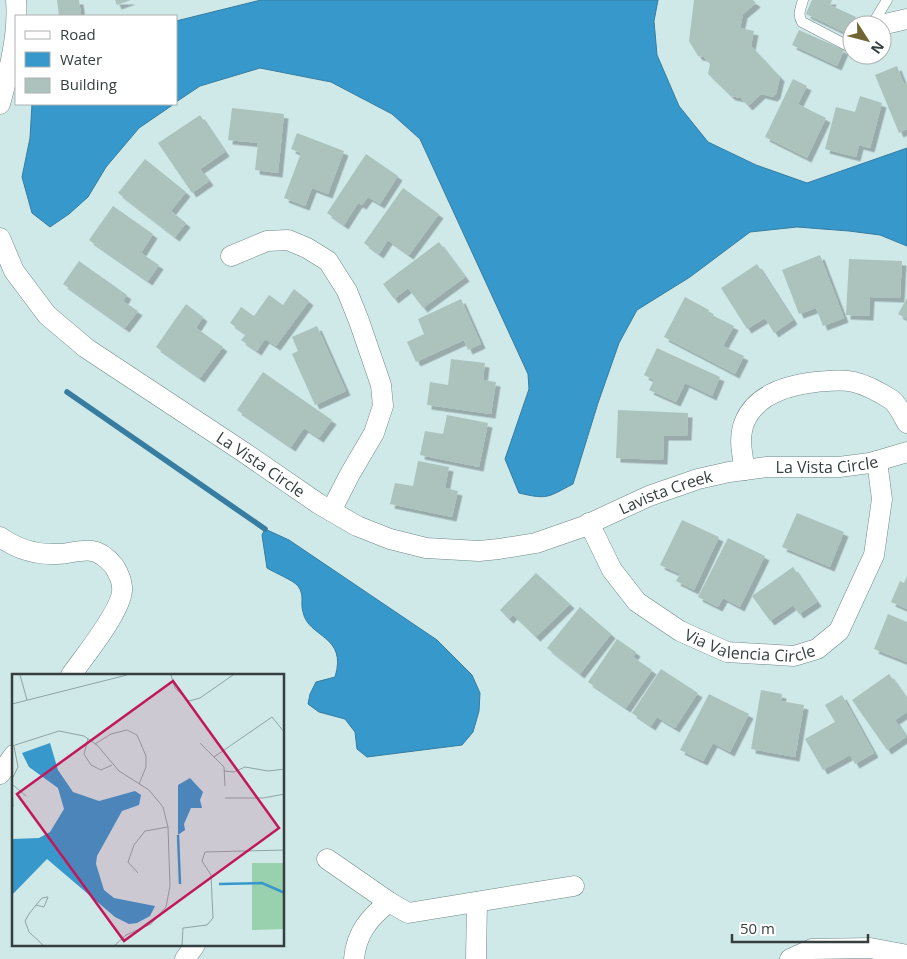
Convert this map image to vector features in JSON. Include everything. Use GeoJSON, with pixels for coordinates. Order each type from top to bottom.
{"type":"FeatureCollection","features":[{"type":"Feature","properties":{"kind":"street"},"geometry":{"type":"LineString","coordinates":[[0,104],[9,72],[11,2]]}},
{"type":"Feature","properties":{"kind":"street"},"geometry":{"type":"LineString","coordinates":[[892,22],[907,19]]}},
{"type":"Feature","properties":{"kind":"street","name":"La Vista Circle"},"geometry":{"type":"LineString","coordinates":[[0,238],[14,271],[48,315],[86,348],[331,511],[357,526],[390,539],[426,548],[479,551],[536,543],[589,523]]}},
{"type":"Feature","properties":{"kind":"street"},"geometry":{"type":"LineString","coordinates":[[231,256],[267,242],[288,240],[307,248],[328,261],[350,298],[381,385],[383,406],[374,433],[331,511]]}},
{"type":"Feature","properties":{"kind":"street"},"geometry":{"type":"LineString","coordinates":[[745,470],[740,440],[746,420],[756,405],[770,394],[783,388],[805,383],[839,380],[856,382],[894,402],[907,422]]}},
{"type":"Feature","properties":{"kind":"street","name":"La Vista Circle"},"geometry":{"type":"LineString","coordinates":[[745,470],[797,466],[839,467],[878,462],[907,452]]}},
{"type":"Feature","properties":{"kind":"street","name":"Via Valencia Circle"},"geometry":{"type":"LineString","coordinates":[[589,523],[612,570],[637,602],[680,631],[727,652],[794,656],[817,650],[839,632],[874,555],[882,499],[878,462]]}},
{"type":"Feature","properties":{"kind":"street","name":"Lavista Creek"},"geometry":{"type":"LineString","coordinates":[[589,523],[649,496],[698,479],[745,470]]}},
{"type":"Feature","properties":{"kind":"street"},"geometry":{"type":"LineString","coordinates":[[0,537],[11,545],[36,553],[58,554],[81,550],[93,551],[109,560],[116,568],[122,587],[118,607],[72,674]]}},
{"type":"Feature","properties":{"kind":"street"},"geometry":{"type":"LineString","coordinates":[[0,774],[12,758]]}},
{"type":"Feature","properties":{"kind":"street"},"geometry":{"type":"LineString","coordinates":[[327,858],[408,913],[574,886]]}},
{"type":"Feature","properties":{"kind":"street"},"geometry":{"type":"LineString","coordinates":[[354,959],[357,941],[364,926],[374,914],[390,902]]}},
{"type":"Feature","properties":{"kind":"street"},"geometry":{"type":"LineString","coordinates":[[476,959],[478,902]]}},
{"type":"Feature","properties":{"kind":"street"},"geometry":{"type":"LineString","coordinates":[[185,959],[194,946]]}},
{"type":"Feature","properties":{"kind":"street"},"geometry":{"type":"LineString","coordinates":[[790,959],[812,949],[870,948],[907,956]]}},
{"type":"Feature","properties":{"kind":"lane"},"geometry":{"type":"LineString","coordinates":[[804,0],[799,12],[802,22],[842,43]]}},
{"type":"Feature","properties":{"kind":"lane"},"geometry":{"type":"LineString","coordinates":[[878,15],[886,0]]}},
{"type":"Feature","properties":{"kind":"water"},"geometry":{"type":"Polygon","coordinates":[[[261,0],[658,0],[654,21],[657,55],[679,106],[708,142],[756,165],[807,183],[907,148],[907,246],[880,235],[849,231],[797,227],[750,232],[690,277],[637,310],[619,343],[573,484],[558,492],[542,497],[519,493],[505,459],[529,389],[528,374],[420,139],[392,114],[331,82],[260,68],[200,86],[178,101],[178,21],[261,0]]]}},
{"type":"Feature","properties":{"kind":"water"},"geometry":{"type":"Polygon","coordinates":[[[32,105],[173,105],[139,128],[106,167],[88,197],[69,214],[50,227],[32,213],[22,177],[30,138],[32,105]]]}},
{"type":"Feature","properties":{"kind":"water"},"geometry":{"type":"Polygon","coordinates":[[[265,529],[289,540],[437,640],[472,675],[480,693],[479,711],[473,732],[462,745],[367,757],[357,749],[355,732],[345,719],[319,712],[308,704],[310,694],[316,682],[335,677],[338,663],[336,653],[326,638],[306,621],[298,586],[267,568],[262,535],[265,529]]]}},
{"type":"Feature","properties":{"kind":"building"},"geometry":{"type":"Polygon","coordinates":[[[57,0],[79,0],[81,15],[59,15],[57,0]]]}},
{"type":"Feature","properties":{"kind":"building"},"geometry":{"type":"Polygon","coordinates":[[[115,0],[131,0],[117,5],[115,0]]]}},
{"type":"Feature","properties":{"kind":"building"},"geometry":{"type":"Polygon","coordinates":[[[694,0],[753,0],[756,3],[743,14],[740,28],[754,31],[751,46],[780,77],[776,94],[773,97],[761,94],[748,106],[741,98],[731,96],[708,74],[710,64],[704,57],[698,56],[689,41],[694,0]]]}},
{"type":"Feature","properties":{"kind":"building"},"geometry":{"type":"Polygon","coordinates":[[[812,0],[832,0],[830,5],[852,15],[842,15],[842,31],[806,14],[812,0]]]}},
{"type":"Feature","properties":{"kind":"building"},"geometry":{"type":"Polygon","coordinates":[[[799,30],[842,49],[842,55],[837,66],[792,45],[799,30]]]}},
{"type":"Feature","properties":{"kind":"building"},"geometry":{"type":"Polygon","coordinates":[[[897,66],[904,84],[907,82],[907,129],[899,133],[875,75],[897,66]]]}},
{"type":"Feature","properties":{"kind":"building"},"geometry":{"type":"Polygon","coordinates":[[[793,79],[807,86],[798,104],[826,118],[807,158],[765,137],[793,79]]]}},
{"type":"Feature","properties":{"kind":"building"},"geometry":{"type":"Polygon","coordinates":[[[860,96],[882,103],[870,148],[859,145],[856,157],[825,149],[836,107],[855,112],[860,96]]]}},
{"type":"Feature","properties":{"kind":"building"},"geometry":{"type":"Polygon","coordinates":[[[232,108],[284,114],[278,173],[255,170],[258,143],[228,140],[232,108]]]}},
{"type":"Feature","properties":{"kind":"building"},"geometry":{"type":"Polygon","coordinates":[[[200,115],[225,152],[200,169],[209,181],[192,193],[158,143],[200,115]]]}},
{"type":"Feature","properties":{"kind":"building"},"geometry":{"type":"Polygon","coordinates":[[[297,133],[344,151],[328,194],[312,188],[305,206],[284,198],[301,153],[291,149],[297,133]]]}},
{"type":"Feature","properties":{"kind":"building"},"geometry":{"type":"Polygon","coordinates":[[[366,154],[398,176],[380,204],[368,197],[362,205],[358,203],[344,225],[327,213],[366,154]]]}},
{"type":"Feature","properties":{"kind":"building"},"geometry":{"type":"Polygon","coordinates":[[[145,159],[186,192],[171,211],[186,223],[175,237],[118,193],[145,159]]]}},
{"type":"Feature","properties":{"kind":"building"},"geometry":{"type":"Polygon","coordinates":[[[403,188],[439,214],[409,255],[388,240],[379,254],[364,243],[403,188]]]}},
{"type":"Feature","properties":{"kind":"building"},"geometry":{"type":"Polygon","coordinates":[[[113,206],[153,234],[141,253],[159,265],[148,281],[89,240],[113,206]]]}},
{"type":"Feature","properties":{"kind":"building"},"geometry":{"type":"Polygon","coordinates":[[[439,242],[465,277],[423,308],[408,288],[394,299],[383,284],[439,242]]]}},
{"type":"Feature","properties":{"kind":"building"},"geometry":{"type":"Polygon","coordinates":[[[820,255],[844,318],[823,326],[816,308],[799,314],[782,270],[820,255]]]}},
{"type":"Feature","properties":{"kind":"building"},"geometry":{"type":"Polygon","coordinates":[[[849,259],[902,261],[900,298],[870,297],[869,316],[846,315],[849,259]]]}},
{"type":"Feature","properties":{"kind":"building"},"geometry":{"type":"Polygon","coordinates":[[[79,261],[127,295],[123,301],[138,311],[125,328],[63,284],[79,261]]]}},
{"type":"Feature","properties":{"kind":"building"},"geometry":{"type":"Polygon","coordinates":[[[757,264],[793,320],[774,333],[765,318],[747,329],[721,288],[757,264]]]}},
{"type":"Feature","properties":{"kind":"building"},"geometry":{"type":"Polygon","coordinates":[[[294,289],[309,301],[276,346],[265,339],[257,351],[241,340],[246,334],[230,323],[241,307],[254,316],[269,295],[283,305],[294,289]]]}},
{"type":"Feature","properties":{"kind":"building"},"geometry":{"type":"Polygon","coordinates":[[[685,297],[709,310],[708,313],[734,326],[723,346],[744,356],[735,374],[664,337],[685,297]]]}},
{"type":"Feature","properties":{"kind":"building"},"geometry":{"type":"Polygon","coordinates":[[[907,298],[907,319],[898,314],[907,298]]]}},
{"type":"Feature","properties":{"kind":"building"},"geometry":{"type":"Polygon","coordinates":[[[461,299],[481,344],[468,350],[464,340],[416,362],[407,342],[424,334],[418,319],[461,299]]]}},
{"type":"Feature","properties":{"kind":"building"},"geometry":{"type":"Polygon","coordinates":[[[186,304],[203,317],[196,328],[223,347],[200,378],[156,347],[186,304]]]}},
{"type":"Feature","properties":{"kind":"building"},"geometry":{"type":"Polygon","coordinates":[[[317,326],[346,391],[315,405],[292,354],[298,351],[292,337],[317,326]]]}},
{"type":"Feature","properties":{"kind":"building"},"geometry":{"type":"Polygon","coordinates":[[[657,348],[720,377],[712,396],[685,383],[676,402],[649,390],[654,380],[644,375],[657,348]]]}},
{"type":"Feature","properties":{"kind":"building"},"geometry":{"type":"Polygon","coordinates":[[[451,359],[485,363],[483,380],[496,382],[491,414],[427,405],[430,382],[448,385],[451,359]]]}},
{"type":"Feature","properties":{"kind":"building"},"geometry":{"type":"Polygon","coordinates":[[[263,372],[332,420],[319,438],[304,428],[291,447],[237,410],[263,372]]]}},
{"type":"Feature","properties":{"kind":"building"},"geometry":{"type":"Polygon","coordinates":[[[618,410],[688,413],[687,436],[664,436],[663,460],[616,458],[618,410]]]}},
{"type":"Feature","properties":{"kind":"building"},"geometry":{"type":"Polygon","coordinates":[[[447,415],[488,423],[479,467],[420,455],[425,431],[443,434],[447,415]]]}},
{"type":"Feature","properties":{"kind":"building"},"geometry":{"type":"Polygon","coordinates":[[[418,461],[449,467],[445,488],[458,491],[452,517],[390,504],[395,483],[413,486],[418,461]]]}},
{"type":"Feature","properties":{"kind":"building"},"geometry":{"type":"Polygon","coordinates":[[[797,513],[844,532],[830,567],[782,547],[797,513]]]}},
{"type":"Feature","properties":{"kind":"building"},"geometry":{"type":"Polygon","coordinates":[[[682,520],[719,537],[694,590],[676,581],[680,574],[660,565],[682,520]]]}},
{"type":"Feature","properties":{"kind":"building"},"geometry":{"type":"Polygon","coordinates":[[[728,538],[765,556],[740,607],[723,598],[718,607],[698,597],[728,538]]]}},
{"type":"Feature","properties":{"kind":"building"},"geometry":{"type":"Polygon","coordinates":[[[793,567],[817,602],[799,614],[793,605],[770,621],[752,596],[793,567]]]}},
{"type":"Feature","properties":{"kind":"building"},"geometry":{"type":"Polygon","coordinates":[[[536,573],[570,604],[536,637],[513,615],[509,619],[500,610],[536,573]]]}},
{"type":"Feature","properties":{"kind":"building"},"geometry":{"type":"Polygon","coordinates":[[[907,576],[907,609],[891,602],[900,581],[904,583],[907,576]]]}},
{"type":"Feature","properties":{"kind":"building"},"geometry":{"type":"Polygon","coordinates":[[[580,607],[611,634],[580,674],[547,648],[580,607]]]}},
{"type":"Feature","properties":{"kind":"building"},"geometry":{"type":"Polygon","coordinates":[[[888,614],[907,622],[907,662],[874,649],[888,614]]]}},
{"type":"Feature","properties":{"kind":"building"},"geometry":{"type":"Polygon","coordinates":[[[617,639],[636,652],[633,657],[652,670],[626,708],[588,682],[617,639]]]}},
{"type":"Feature","properties":{"kind":"building"},"geometry":{"type":"Polygon","coordinates":[[[661,669],[698,693],[675,728],[657,717],[651,726],[632,713],[661,669]]]}},
{"type":"Feature","properties":{"kind":"building"},"geometry":{"type":"Polygon","coordinates":[[[889,674],[907,699],[907,712],[895,720],[906,737],[887,750],[852,700],[889,674]]]}},
{"type":"Feature","properties":{"kind":"building"},"geometry":{"type":"Polygon","coordinates":[[[761,690],[782,694],[781,701],[804,705],[795,757],[751,749],[761,690]]]}},
{"type":"Feature","properties":{"kind":"building"},"geometry":{"type":"Polygon","coordinates":[[[709,694],[749,714],[730,752],[713,743],[703,761],[680,750],[709,694]]]}},
{"type":"Feature","properties":{"kind":"building"},"geometry":{"type":"Polygon","coordinates":[[[842,695],[874,753],[855,764],[850,755],[823,770],[805,739],[835,722],[825,705],[842,695]]]}},
{"type":"Feature","properties":{"kind":"waterway"},"geometry":{"type":"LineString","coordinates":[[67,392],[265,529]]}}]}
